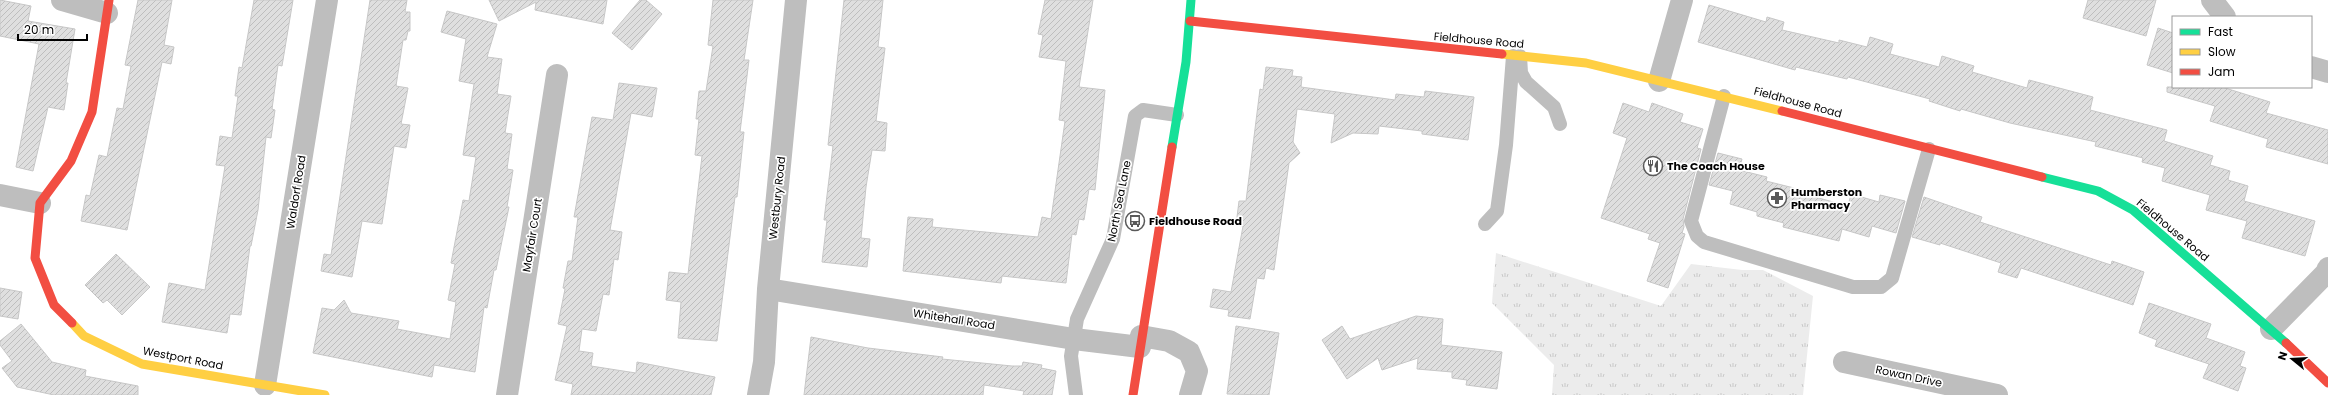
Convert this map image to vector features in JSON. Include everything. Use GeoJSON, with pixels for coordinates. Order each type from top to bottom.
{"type":"FeatureCollection","features":[{"type":"Feature","properties":{"kind":"street"},"geometry":{"type":"LineString","coordinates":[[0,195],[40,203],[71,161],[92,112],[108,6],[62,0]]}},
{"type":"Feature","properties":{"kind":"street","name":"Waldorf Road"},"geometry":{"type":"LineString","coordinates":[[265,385],[327,0]]}},
{"type":"Feature","properties":{"kind":"street","name":"Westbury Road"},"geometry":{"type":"LineString","coordinates":[[758,395],[764,362],[768,289],[796,0]]}},
{"type":"Feature","properties":{"kind":"street"},"geometry":{"type":"LineString","coordinates":[[1133,395],[1140,341],[1178,115],[1190,22],[1191,0]]}},
{"type":"Feature","properties":{"kind":"street"},"geometry":{"type":"LineString","coordinates":[[1659,81],[1682,0]]}},
{"type":"Feature","properties":{"kind":"street"},"geometry":{"type":"LineString","coordinates":[[2212,0],[2224,16]]}},
{"type":"Feature","properties":{"kind":"street","name":"Fieldhouse Road"},"geometry":{"type":"LineString","coordinates":[[1190,22],[1586,63],[1724,96],[2098,191],[2133,210],[2271,329],[2328,383]]}},
{"type":"Feature","properties":{"kind":"street"},"geometry":{"type":"LineString","coordinates":[[2312,67],[2328,72]]}},
{"type":"Feature","properties":{"kind":"street","name":"Mayfair Court"},"geometry":{"type":"LineString","coordinates":[[508,395],[557,76]]}},
{"type":"Feature","properties":{"kind":"street","name":"Westport Road"},"geometry":{"type":"LineString","coordinates":[[40,203],[35,258],[54,305],[84,336],[142,364],[325,395]]}},
{"type":"Feature","properties":{"kind":"street"},"geometry":{"type":"LineString","coordinates":[[2271,329],[2326,273],[2328,268]]}},
{"type":"Feature","properties":{"kind":"street","name":"Whitehall Road"},"geometry":{"type":"LineString","coordinates":[[768,289],[1074,339],[1140,341]]}},
{"type":"Feature","properties":{"kind":"street"},"geometry":{"type":"LineString","coordinates":[[1140,341],[1169,341],[1190,352],[1197,371],[1190,395]]}},
{"type":"Feature","properties":{"kind":"street","name":"Rowan Drive"},"geometry":{"type":"LineString","coordinates":[[1844,362],[1997,395]]}},
{"type":"Feature","properties":{"kind":"lane"},"geometry":{"type":"LineString","coordinates":[[1516,56],[1521,73],[1526,82],[1554,107],[1560,124]]}},
{"type":"Feature","properties":{"kind":"lane"},"geometry":{"type":"LineString","coordinates":[[1486,224],[1497,211],[1516,56]]}},
{"type":"Feature","properties":{"kind":"lane"},"geometry":{"type":"LineString","coordinates":[[1724,96],[1691,221],[1697,236],[1704,242],[1853,287],[1881,287],[1892,278],[1929,149]]}},
{"type":"Feature","properties":{"kind":"lane","name":"North Sea Lane"},"geometry":{"type":"LineString","coordinates":[[1076,395],[1071,356],[1077,318],[1113,239],[1135,116],[1143,110],[1178,115]]}},
{"type":"Feature","properties":{"kind":"green space"},"geometry":{"type":"Polygon","coordinates":[[[1496,253],[1661,306],[1691,264],[1742,270],[1763,270],[1813,296],[1803,395],[1552,395],[1554,365],[1492,303],[1496,253]]]}},
{"type":"Feature","properties":{"kind":"building"},"geometry":{"type":"Polygon","coordinates":[[[0,0],[31,6],[28,21],[75,29],[66,83],[68,83],[64,110],[48,107],[33,171],[16,167],[39,44],[0,36],[0,0]]]}},
{"type":"Feature","properties":{"kind":"building"},"geometry":{"type":"Polygon","coordinates":[[[138,0],[172,0],[164,45],[174,47],[171,64],[162,62],[127,230],[81,221],[86,195],[90,196],[99,155],[107,157],[117,108],[123,109],[131,66],[125,65],[138,0]]]}},
{"type":"Feature","properties":{"kind":"building"},"geometry":{"type":"Polygon","coordinates":[[[254,0],[293,0],[282,66],[278,65],[272,109],[275,110],[271,138],[266,137],[258,210],[250,246],[241,315],[230,314],[227,333],[162,322],[169,283],[205,290],[225,166],[216,165],[220,136],[232,138],[238,96],[235,96],[239,67],[242,68],[254,0]]]}},
{"type":"Feature","properties":{"kind":"building"},"geometry":{"type":"Polygon","coordinates":[[[370,0],[407,0],[405,12],[410,12],[410,31],[408,31],[406,40],[403,40],[396,86],[408,88],[401,124],[410,125],[406,148],[394,146],[382,224],[362,221],[352,277],[321,271],[324,254],[331,255],[370,0]]]}},
{"type":"Feature","properties":{"kind":"building"},"geometry":{"type":"Polygon","coordinates":[[[489,0],[607,0],[603,24],[535,10],[536,2],[499,21],[489,0]]]}},
{"type":"Feature","properties":{"kind":"building"},"geometry":{"type":"Polygon","coordinates":[[[640,0],[646,0],[662,14],[632,50],[612,33],[640,0]]]}},
{"type":"Feature","properties":{"kind":"building"},"geometry":{"type":"Polygon","coordinates":[[[713,0],[753,0],[744,60],[749,60],[740,132],[744,132],[737,197],[735,197],[717,341],[678,338],[681,302],[666,300],[669,272],[688,274],[702,156],[695,155],[699,119],[696,119],[699,91],[706,91],[713,46],[708,45],[713,0]]]}},
{"type":"Feature","properties":{"kind":"building"},"geometry":{"type":"Polygon","coordinates":[[[844,0],[883,0],[878,47],[885,48],[876,121],[887,123],[885,151],[872,150],[866,187],[861,238],[870,239],[867,267],[822,262],[827,220],[824,220],[833,146],[828,145],[844,0]]]}},
{"type":"Feature","properties":{"kind":"building"},"geometry":{"type":"Polygon","coordinates":[[[1045,0],[1093,0],[1079,87],[1105,90],[1095,190],[1089,189],[1084,220],[1079,219],[1076,235],[1072,234],[1066,283],[1002,276],[1001,283],[903,271],[908,217],[933,219],[932,227],[1038,237],[1042,217],[1051,219],[1065,121],[1059,120],[1066,61],[1039,57],[1043,35],[1038,34],[1045,0]]]}},
{"type":"Feature","properties":{"kind":"building"},"geometry":{"type":"Polygon","coordinates":[[[2088,0],[2156,0],[2146,36],[2083,18],[2088,0]]]}},
{"type":"Feature","properties":{"kind":"building"},"geometry":{"type":"Polygon","coordinates":[[[1709,5],[1766,22],[1767,17],[1784,22],[1782,30],[1839,43],[1839,40],[1867,47],[1870,37],[1893,44],[1890,54],[1939,67],[1942,56],[1974,66],[1972,72],[2027,88],[2029,80],[2093,97],[2090,110],[2167,130],[2164,141],[2213,156],[2210,165],[2230,171],[2228,180],[2248,186],[2244,201],[2315,221],[2305,256],[2242,238],[2247,221],[2206,210],[2210,195],[2162,181],[2165,168],[2142,162],[2143,158],[2095,146],[2096,142],[2010,123],[1961,109],[1960,111],[1929,101],[1930,99],[1848,77],[1847,79],[1796,67],[1795,70],[1698,42],[1709,5]]]}},
{"type":"Feature","properties":{"kind":"building"},"geometry":{"type":"Polygon","coordinates":[[[447,11],[497,24],[487,57],[502,59],[497,94],[511,96],[505,133],[512,134],[507,169],[513,170],[507,207],[509,207],[496,270],[494,270],[487,308],[484,307],[475,372],[434,365],[432,377],[313,353],[322,308],[334,310],[344,300],[351,313],[399,321],[397,329],[450,339],[456,302],[448,300],[455,264],[451,263],[463,200],[469,201],[476,157],[463,155],[474,84],[459,81],[466,39],[441,32],[447,11]]]}},
{"type":"Feature","properties":{"kind":"building"},"geometry":{"type":"Polygon","coordinates":[[[2158,28],[2172,33],[2172,73],[2147,65],[2158,28]]]}},
{"type":"Feature","properties":{"kind":"building"},"geometry":{"type":"Polygon","coordinates":[[[1266,67],[1293,70],[1292,76],[1302,77],[1301,87],[1395,100],[1396,94],[1424,97],[1425,91],[1474,97],[1468,140],[1422,134],[1422,131],[1379,126],[1378,134],[1353,133],[1331,143],[1335,114],[1297,109],[1293,142],[1300,153],[1289,163],[1274,270],[1266,268],[1264,279],[1257,278],[1250,319],[1228,316],[1229,310],[1210,307],[1213,289],[1231,292],[1243,226],[1236,225],[1239,201],[1246,201],[1260,89],[1263,90],[1266,67]]]}},
{"type":"Feature","properties":{"kind":"building"},"geometry":{"type":"Polygon","coordinates":[[[619,83],[657,88],[652,117],[631,113],[610,230],[622,232],[618,260],[614,259],[609,295],[603,294],[596,331],[582,329],[579,351],[593,353],[591,366],[636,373],[637,362],[715,377],[711,395],[571,395],[573,384],[555,380],[567,326],[558,324],[565,289],[563,288],[568,261],[572,261],[578,217],[574,217],[592,117],[613,120],[619,83]]]}},
{"type":"Feature","properties":{"kind":"building"},"geometry":{"type":"Polygon","coordinates":[[[2167,87],[2225,88],[2270,102],[2266,113],[2328,130],[2328,164],[2266,147],[2268,139],[2210,121],[2215,106],[2167,92],[2167,87]]]}},
{"type":"Feature","properties":{"kind":"building"},"geometry":{"type":"Polygon","coordinates":[[[1623,103],[1649,112],[1652,103],[1683,114],[1680,122],[1703,129],[1697,148],[1701,149],[1683,219],[1684,227],[1682,233],[1685,234],[1668,288],[1647,281],[1660,243],[1648,239],[1650,234],[1601,218],[1627,138],[1613,133],[1623,103]]]}},
{"type":"Feature","properties":{"kind":"building"},"geometry":{"type":"Polygon","coordinates":[[[1718,153],[1742,159],[1739,170],[1767,177],[1766,181],[1794,188],[1793,191],[1848,206],[1851,194],[1879,202],[1880,195],[1905,201],[1896,233],[1872,226],[1869,237],[1842,229],[1839,241],[1783,227],[1784,223],[1757,216],[1757,212],[1730,204],[1733,191],[1709,185],[1718,153]]]}},
{"type":"Feature","properties":{"kind":"building"},"geometry":{"type":"Polygon","coordinates":[[[1924,197],[1982,217],[1980,222],[2111,265],[2112,261],[2144,272],[2133,305],[2021,268],[2017,278],[1998,272],[2001,263],[1940,243],[1940,245],[1912,237],[1924,197]]]}},
{"type":"Feature","properties":{"kind":"building"},"geometry":{"type":"Polygon","coordinates":[[[116,254],[150,287],[122,315],[107,300],[103,303],[85,285],[116,254]]]}},
{"type":"Feature","properties":{"kind":"building"},"geometry":{"type":"Polygon","coordinates":[[[0,288],[22,292],[18,319],[0,316],[0,288]]]}},
{"type":"Feature","properties":{"kind":"building"},"geometry":{"type":"Polygon","coordinates":[[[2149,303],[2211,324],[2206,338],[2245,352],[2240,366],[2246,368],[2238,391],[2203,378],[2209,364],[2155,346],[2157,340],[2139,333],[2149,303]]]}},
{"type":"Feature","properties":{"kind":"building"},"geometry":{"type":"Polygon","coordinates":[[[1416,316],[1443,319],[1441,345],[1502,352],[1497,389],[1466,385],[1467,380],[1452,378],[1452,372],[1417,369],[1418,358],[1382,370],[1378,358],[1347,379],[1322,340],[1342,326],[1350,339],[1416,316]]]}},
{"type":"Feature","properties":{"kind":"building"},"geometry":{"type":"Polygon","coordinates":[[[21,324],[52,362],[86,370],[85,376],[138,386],[138,395],[54,395],[17,387],[2,368],[12,361],[0,345],[0,341],[21,324]]]}},
{"type":"Feature","properties":{"kind":"building"},"geometry":{"type":"Polygon","coordinates":[[[1236,326],[1279,333],[1269,395],[1227,394],[1236,326]]]}},
{"type":"Feature","properties":{"kind":"building"},"geometry":{"type":"Polygon","coordinates":[[[811,337],[868,348],[943,357],[942,359],[1012,366],[1022,366],[1023,362],[1042,365],[1041,368],[1056,371],[1052,395],[1023,395],[1024,391],[984,385],[983,395],[804,395],[811,337]]]}},
{"type":"Feature","properties":{"kind":"traffic: fast"},"geometry":{"type":"LineString","coordinates":[[1172,147],[1186,62],[1191,0]]}},
{"type":"Feature","properties":{"kind":"traffic: fast"},"geometry":{"type":"LineString","coordinates":[[2042,177],[2098,191],[2133,210],[2286,343]]}},
{"type":"Feature","properties":{"kind":"traffic: slow"},"geometry":{"type":"LineString","coordinates":[[1502,54],[1586,63],[1782,111]]}},
{"type":"Feature","properties":{"kind":"traffic: slow"},"geometry":{"type":"LineString","coordinates":[[72,323],[84,336],[142,364],[325,395]]}},
{"type":"Feature","properties":{"kind":"traffic: jam"},"geometry":{"type":"LineString","coordinates":[[72,323],[54,305],[35,258],[40,203],[71,161],[92,112],[109,0]]}},
{"type":"Feature","properties":{"kind":"traffic: jam"},"geometry":{"type":"LineString","coordinates":[[1190,21],[1502,54]]}},
{"type":"Feature","properties":{"kind":"traffic: jam"},"geometry":{"type":"LineString","coordinates":[[1782,111],[2042,177]]}},
{"type":"Feature","properties":{"kind":"traffic: jam"},"geometry":{"type":"LineString","coordinates":[[1133,395],[1172,147]]}},
{"type":"Feature","properties":{"kind":"traffic: jam"},"geometry":{"type":"LineString","coordinates":[[2286,343],[2328,383]]}},
{"type":"Feature","properties":{"kind":"place","name":"The Coach House"},"geometry":{"type":"Point","coordinates":[1653,166]}},
{"type":"Feature","properties":{"kind":"place","name":"Humberston Pharmacy"},"geometry":{"type":"Point","coordinates":[1777,198]}},
{"type":"Feature","properties":{"kind":"place","name":"Fieldhouse Road"},"geometry":{"type":"Point","coordinates":[1135,221]}}]}
